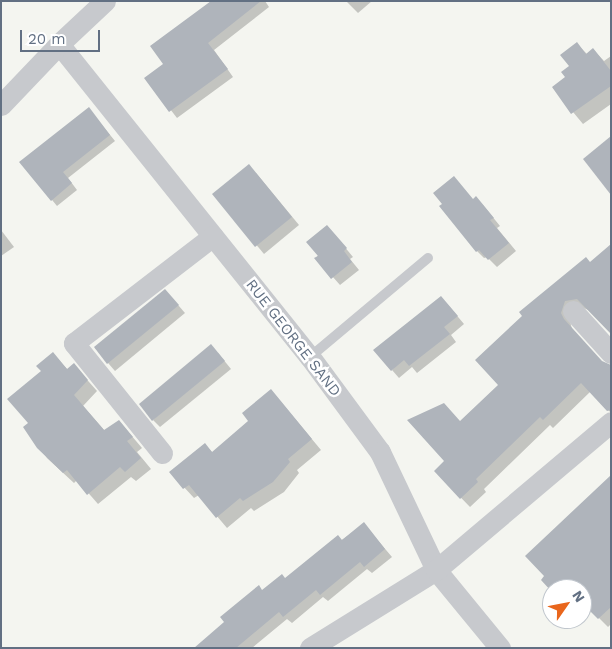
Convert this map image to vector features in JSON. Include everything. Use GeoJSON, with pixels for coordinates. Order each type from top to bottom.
{"type":"FeatureCollection","features":[{"type":"Feature","properties":{"kind":"street"},"geometry":{"type":"LineString","coordinates":[[3,97],[105,1]]}},
{"type":"Feature","properties":{"kind":"street","name":"RUE GEORGE SAND"},"geometry":{"type":"LineString","coordinates":[[59,44],[310,357],[380,452],[436,570],[500,648]]}},
{"type":"Feature","properties":{"kind":"street"},"geometry":{"type":"LineString","coordinates":[[162,453],[74,344],[213,236]]}},
{"type":"Feature","properties":{"kind":"street"},"geometry":{"type":"LineString","coordinates":[[573,311],[611,353]]}},
{"type":"Feature","properties":{"kind":"street"},"geometry":{"type":"LineString","coordinates":[[310,648],[436,570],[611,422]]}},
{"type":"Feature","properties":{"kind":"lane"},"geometry":{"type":"LineString","coordinates":[[310,357],[428,258]]}},
{"type":"Feature","properties":{"kind":"building"},"geometry":{"type":"Polygon","coordinates":[[[211,1],[261,1],[208,43],[228,69],[169,112],[144,78],[163,64],[150,46],[211,1]]]}},
{"type":"Feature","properties":{"kind":"building"},"geometry":{"type":"Polygon","coordinates":[[[577,42],[586,54],[593,48],[611,71],[611,86],[571,114],[552,87],[565,77],[561,72],[569,66],[560,55],[577,42]]]}},
{"type":"Feature","properties":{"kind":"building"},"geometry":{"type":"Polygon","coordinates":[[[89,107],[110,135],[63,172],[72,183],[51,201],[19,162],[89,107]]]}},
{"type":"Feature","properties":{"kind":"building"},"geometry":{"type":"Polygon","coordinates":[[[611,136],[611,195],[583,159],[611,136]]]}},
{"type":"Feature","properties":{"kind":"building"},"geometry":{"type":"Polygon","coordinates":[[[249,164],[292,217],[255,247],[212,194],[249,164]]]}},
{"type":"Feature","properties":{"kind":"building"},"geometry":{"type":"Polygon","coordinates":[[[454,176],[473,199],[476,196],[494,218],[490,220],[509,243],[488,260],[479,250],[476,252],[439,206],[442,204],[433,193],[454,176]]]}},
{"type":"Feature","properties":{"kind":"building"},"geometry":{"type":"Polygon","coordinates":[[[327,225],[347,248],[344,251],[352,262],[331,279],[314,258],[318,256],[306,242],[327,225]]]}},
{"type":"Feature","properties":{"kind":"building"},"geometry":{"type":"Polygon","coordinates":[[[611,244],[611,334],[577,299],[565,301],[561,313],[564,319],[602,361],[611,365],[611,410],[607,411],[581,383],[543,420],[540,417],[476,479],[478,482],[460,499],[434,471],[444,461],[407,420],[444,403],[460,421],[498,385],[475,360],[522,316],[519,312],[586,257],[590,262],[611,244]]]}},
{"type":"Feature","properties":{"kind":"building"},"geometry":{"type":"Polygon","coordinates":[[[165,289],[179,305],[107,364],[94,347],[165,289]]]}},
{"type":"Feature","properties":{"kind":"building"},"geometry":{"type":"Polygon","coordinates":[[[441,296],[458,316],[444,327],[450,334],[409,366],[404,360],[391,371],[373,350],[441,296]]]}},
{"type":"Feature","properties":{"kind":"building"},"geometry":{"type":"Polygon","coordinates":[[[211,344],[225,361],[152,421],[139,404],[211,344]]]}},
{"type":"Feature","properties":{"kind":"building"},"geometry":{"type":"Polygon","coordinates":[[[53,352],[67,369],[74,363],[88,380],[74,395],[104,430],[119,420],[133,437],[127,441],[141,458],[125,472],[120,467],[87,495],[67,470],[63,473],[37,448],[23,427],[28,423],[7,399],[41,371],[36,366],[53,352]]]}},
{"type":"Feature","properties":{"kind":"building"},"geometry":{"type":"Polygon","coordinates":[[[271,389],[312,439],[288,459],[290,462],[273,482],[243,501],[240,498],[216,518],[189,485],[183,489],[169,472],[205,443],[212,452],[248,421],[242,413],[271,389]]]}},
{"type":"Feature","properties":{"kind":"building"},"geometry":{"type":"Polygon","coordinates":[[[611,475],[611,607],[598,619],[592,613],[592,579],[542,579],[542,581],[541,580],[544,576],[525,556],[611,475]]]}},
{"type":"Feature","properties":{"kind":"building"},"geometry":{"type":"Polygon","coordinates":[[[364,522],[385,549],[364,567],[360,562],[320,595],[316,590],[283,617],[279,612],[236,648],[194,648],[224,622],[220,617],[259,585],[262,590],[282,574],[285,578],[338,535],[342,540],[364,522]]]}}]}
